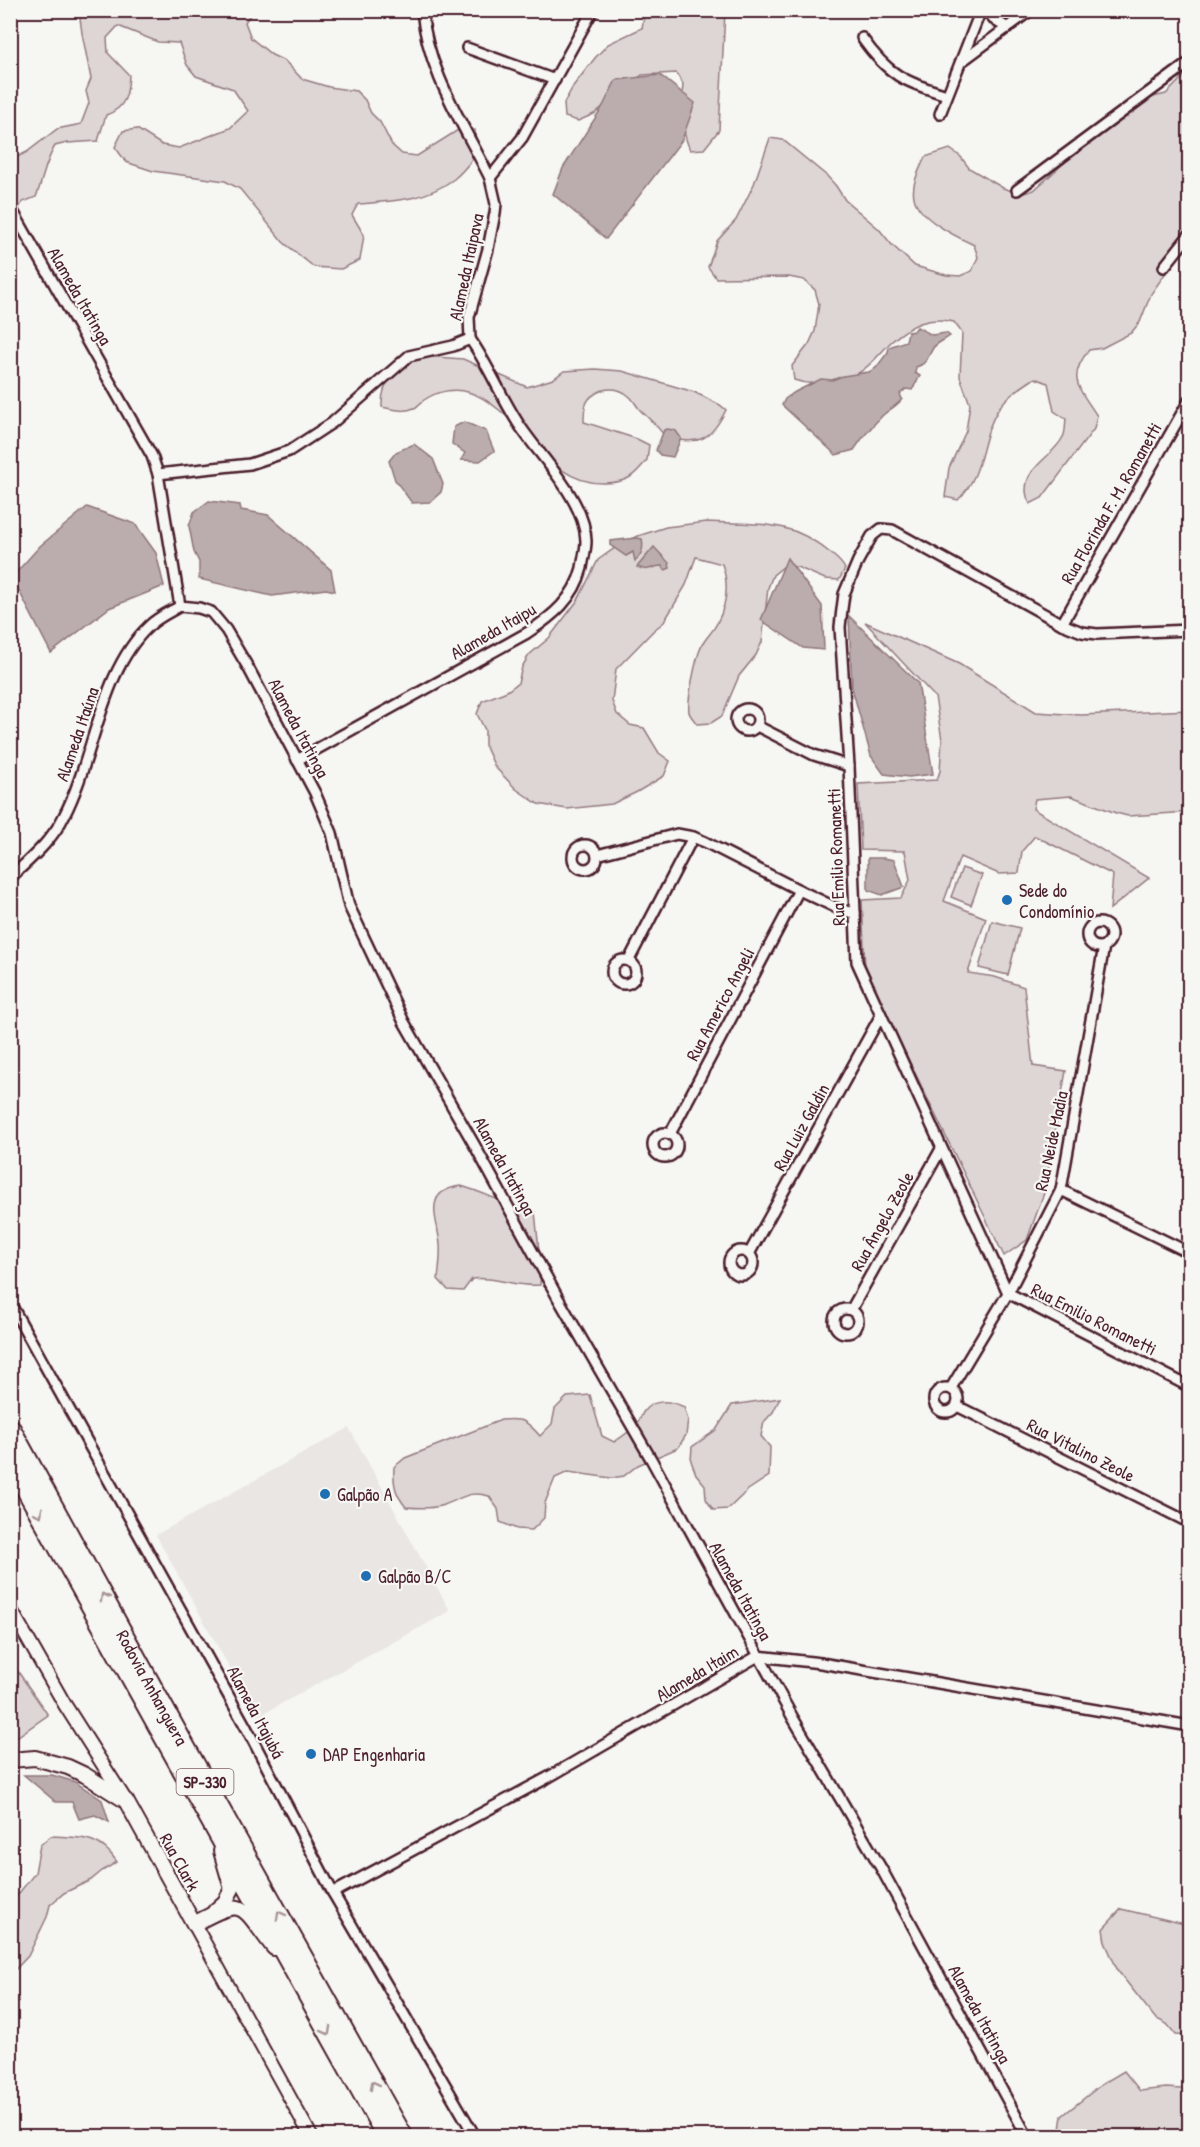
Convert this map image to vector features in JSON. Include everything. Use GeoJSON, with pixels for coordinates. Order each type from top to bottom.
{"type":"FeatureCollection","features":[{"type":"Feature","properties":{"kind":"highway","name":"Rodovia Anhanguera"},"geometry":{"type":"LineString","coordinates":[[10,1427],[402,2136]]}},
{"type":"Feature","properties":{"kind":"highway","name":"Rodovia Anhanguera"},"geometry":{"type":"LineString","coordinates":[[10,1461],[386,2136]]}},
{"type":"Feature","properties":{"kind":"main road"},"geometry":{"type":"LineString","coordinates":[[10,1760],[35,1758],[68,1767],[126,1801]]}},
{"type":"Feature","properties":{"kind":"main road","name":"Rua Clark"},"geometry":{"type":"LineString","coordinates":[[126,1801],[194,1924]]}},
{"type":"Feature","properties":{"kind":"main road"},"geometry":{"type":"LineString","coordinates":[[213,1826],[232,1889],[225,1902],[213,1913]]}},
{"type":"Feature","properties":{"kind":"main road"},"geometry":{"type":"LineString","coordinates":[[194,1924],[213,1913],[232,1906],[245,1911],[299,1980]]}},
{"type":"Feature","properties":{"kind":"street","name":"Alameda Itaipava"},"geometry":{"type":"LineString","coordinates":[[158,474],[250,464],[289,452],[332,423],[409,357],[453,346],[470,339],[469,317],[488,249],[496,204],[490,178],[435,65],[424,35],[422,10]]}},
{"type":"Feature","properties":{"kind":"street"},"geometry":{"type":"LineString","coordinates":[[490,178],[522,138],[593,10]]}},
{"type":"Feature","properties":{"kind":"street"},"geometry":{"type":"LineString","coordinates":[[940,114],[981,10]]}},
{"type":"Feature","properties":{"kind":"street"},"geometry":{"type":"LineString","coordinates":[[986,10],[996,21],[1008,28]]}},
{"type":"Feature","properties":{"kind":"street"},"geometry":{"type":"LineString","coordinates":[[961,62],[1031,10]]}},
{"type":"Feature","properties":{"kind":"street"},"geometry":{"type":"LineString","coordinates":[[862,38],[881,64],[891,72],[913,85],[947,95]]}},
{"type":"Feature","properties":{"kind":"street"},"geometry":{"type":"LineString","coordinates":[[467,48],[555,80]]}},
{"type":"Feature","properties":{"kind":"street"},"geometry":{"type":"LineString","coordinates":[[1017,190],[1190,62]]}},
{"type":"Feature","properties":{"kind":"street","name":"Alameda Itatinga"},"geometry":{"type":"LineString","coordinates":[[10,206],[152,456],[158,474],[180,606],[211,612],[218,619],[249,669],[315,793],[332,833],[348,906],[404,1022],[651,1459],[758,1656],[881,1868],[1028,2136]]}},
{"type":"Feature","properties":{"kind":"street"},"geometry":{"type":"LineString","coordinates":[[1164,267],[1190,234]]}},
{"type":"Feature","properties":{"kind":"street","name":"Alameda Itaipu"},"geometry":{"type":"LineString","coordinates":[[297,760],[527,633],[547,620],[567,602],[578,582],[586,541],[584,525],[578,510],[519,424],[485,360],[470,339]]}},
{"type":"Feature","properties":{"kind":"street","name":"Rua Florinda F. M. Romanetti"},"geometry":{"type":"LineString","coordinates":[[1062,624],[1190,399]]}},
{"type":"Feature","properties":{"kind":"street","name":"Rua Emilio Romanetti"},"geometry":{"type":"LineString","coordinates":[[1190,630],[1097,634],[1082,632],[1062,624],[886,528],[876,531],[858,561],[844,594],[840,627],[849,766],[857,962],[941,1149],[1008,1293],[1190,1387]]}},
{"type":"Feature","properties":{"kind":"street","name":"Alameda Itaúna"},"geometry":{"type":"LineString","coordinates":[[10,878],[46,843],[64,817],[90,752],[112,681],[122,661],[151,624],[180,606]]}},
{"type":"Feature","properties":{"kind":"street"},"geometry":{"type":"LineString","coordinates":[[757,726],[814,755],[849,766]]}},
{"type":"Feature","properties":{"kind":"street"},"geometry":{"type":"LineString","coordinates":[[597,855],[668,836],[684,834],[841,910],[855,913]]}},
{"type":"Feature","properties":{"kind":"street"},"geometry":{"type":"LineString","coordinates":[[629,960],[693,837]]}},
{"type":"Feature","properties":{"kind":"street","name":"Rua Americo Angeli"},"geometry":{"type":"LineString","coordinates":[[670,1134],[799,890]]}},
{"type":"Feature","properties":{"kind":"street","name":"Rua Neide Madia"},"geometry":{"type":"LineString","coordinates":[[951,1388],[1008,1293],[1061,1190],[1104,946]]}},
{"type":"Feature","properties":{"kind":"street","name":"Rua Luiz Galdin"},"geometry":{"type":"LineString","coordinates":[[749,1254],[881,1015]]}},
{"type":"Feature","properties":{"kind":"street","name":"Rua Ângelo Zeole"},"geometry":{"type":"LineString","coordinates":[[850,1310],[941,1149]]}},
{"type":"Feature","properties":{"kind":"street"},"geometry":{"type":"LineString","coordinates":[[1061,1190],[1190,1253]]}},
{"type":"Feature","properties":{"kind":"street","name":"Alameda Itajubá"},"geometry":{"type":"LineString","coordinates":[[10,1303],[247,1729],[333,1893],[475,2136]]}},
{"type":"Feature","properties":{"kind":"street","name":"Rua Vitalino Zeole"},"geometry":{"type":"LineString","coordinates":[[951,1388],[943,1388],[936,1392],[934,1404],[939,1410],[947,1412],[957,1406],[1190,1522]]}},
{"type":"Feature","properties":{"kind":"street"},"geometry":{"type":"LineString","coordinates":[[951,1388],[958,1398],[957,1406]]}},
{"type":"Feature","properties":{"kind":"street","name":"Rua Clark"},"geometry":{"type":"LineString","coordinates":[[10,1608],[65,1705],[126,1801]]}},
{"type":"Feature","properties":{"kind":"street","name":"Alameda Itaim"},"geometry":{"type":"LineString","coordinates":[[333,1893],[556,1773],[758,1656],[821,1664],[1190,1726]]}},
{"type":"Feature","properties":{"kind":"street","name":"Rua Clark"},"geometry":{"type":"LineString","coordinates":[[194,1924],[311,2136]]}},
{"type":"Feature","properties":{"kind":"shaded area"},"geometry":{"type":"Polygon","coordinates":[[[79,11],[253,11],[245,22],[251,38],[272,55],[285,61],[302,79],[329,87],[356,91],[380,122],[392,145],[402,154],[417,156],[458,130],[475,130],[477,154],[454,179],[431,192],[408,199],[358,204],[352,215],[364,235],[360,260],[341,269],[314,267],[283,242],[240,189],[225,181],[153,171],[126,162],[115,147],[123,131],[137,129],[162,145],[179,148],[230,128],[248,111],[233,89],[196,76],[187,65],[179,43],[158,42],[118,26],[107,38],[108,53],[129,75],[125,100],[113,112],[106,115],[98,141],[55,146],[36,197],[23,202],[14,214],[11,214],[11,160],[27,152],[57,129],[81,124],[89,103],[86,91],[91,79],[79,11]]]}},
{"type":"Feature","properties":{"kind":"shaded area"},"geometry":{"type":"Polygon","coordinates":[[[645,11],[725,11],[719,130],[704,149],[690,150],[687,142],[682,117],[683,84],[676,73],[642,75],[594,114],[578,121],[565,117],[564,103],[574,85],[608,44],[642,28],[645,11]]]}},
{"type":"Feature","properties":{"kind":"shaded area"},"geometry":{"type":"Polygon","coordinates":[[[1189,71],[1189,239],[1151,294],[1140,322],[1131,333],[1102,348],[1089,350],[1082,360],[1078,369],[1078,384],[1097,416],[1094,429],[1042,498],[1030,504],[1026,490],[1027,482],[1035,468],[1059,444],[1065,430],[1066,419],[1054,411],[1048,383],[1035,378],[1002,404],[988,432],[978,467],[967,489],[958,500],[945,497],[949,468],[966,431],[970,404],[960,377],[962,333],[954,322],[936,320],[913,326],[891,342],[867,367],[854,375],[816,383],[799,382],[794,380],[792,366],[809,344],[815,331],[819,304],[815,290],[804,280],[789,277],[716,278],[708,267],[717,241],[736,220],[754,184],[770,138],[783,140],[827,176],[845,200],[879,229],[892,245],[915,266],[946,275],[960,276],[972,271],[978,257],[974,245],[939,226],[917,205],[913,192],[925,157],[950,149],[961,157],[969,168],[1003,188],[1021,194],[1034,190],[1084,145],[1140,100],[1166,94],[1189,71]]]}},
{"type":"Feature","properties":{"kind":"shaded area"},"geometry":{"type":"Polygon","coordinates":[[[660,75],[695,103],[682,140],[606,239],[553,194],[563,168],[603,106],[616,80],[660,75]]]}},
{"type":"Feature","properties":{"kind":"shaded area"},"geometry":{"type":"Polygon","coordinates":[[[917,327],[932,335],[946,333],[950,336],[934,346],[925,362],[916,367],[915,373],[920,376],[912,390],[906,389],[900,394],[902,399],[879,419],[854,450],[836,455],[782,405],[785,399],[795,392],[821,379],[832,380],[869,372],[876,368],[889,347],[906,341],[908,332],[914,331],[917,327]]]}},
{"type":"Feature","properties":{"kind":"shaded area"},"geometry":{"type":"Polygon","coordinates":[[[421,356],[463,359],[527,387],[553,379],[564,371],[595,369],[622,371],[694,392],[726,410],[709,434],[703,438],[687,441],[666,438],[631,398],[621,391],[608,389],[591,396],[585,410],[584,422],[649,445],[647,460],[625,480],[606,483],[584,481],[549,460],[503,413],[487,401],[468,392],[451,390],[440,392],[406,410],[382,407],[384,389],[392,375],[421,356]]]}},
{"type":"Feature","properties":{"kind":"shaded area"},"geometry":{"type":"Polygon","coordinates":[[[464,422],[486,431],[494,451],[480,461],[461,460],[465,453],[452,444],[454,427],[464,422]]]}},
{"type":"Feature","properties":{"kind":"shaded area"},"geometry":{"type":"Polygon","coordinates":[[[664,430],[676,431],[681,438],[673,457],[660,455],[656,450],[664,430]]]}},
{"type":"Feature","properties":{"kind":"shaded area"},"geometry":{"type":"Polygon","coordinates":[[[414,444],[433,459],[443,484],[441,492],[430,502],[412,503],[395,480],[389,461],[396,452],[414,444]]]}},
{"type":"Feature","properties":{"kind":"shaded area"},"geometry":{"type":"Polygon","coordinates":[[[209,501],[240,505],[241,510],[268,515],[331,570],[335,591],[326,589],[272,596],[199,579],[199,562],[194,552],[189,526],[194,512],[209,501]]]}},
{"type":"Feature","properties":{"kind":"shaded area"},"geometry":{"type":"Polygon","coordinates":[[[87,507],[135,524],[156,553],[164,586],[109,608],[51,653],[12,577],[40,546],[87,507]]]}},
{"type":"Feature","properties":{"kind":"shaded area"},"geometry":{"type":"Polygon","coordinates":[[[707,522],[771,525],[786,528],[814,541],[836,558],[845,569],[839,580],[825,579],[797,567],[783,567],[773,575],[768,588],[762,642],[756,655],[739,676],[722,716],[711,723],[697,724],[689,712],[692,679],[701,647],[720,616],[725,601],[726,586],[722,564],[696,557],[686,585],[664,622],[616,669],[612,701],[617,714],[630,725],[644,728],[659,753],[670,761],[664,776],[612,804],[567,809],[538,804],[516,789],[495,767],[485,745],[485,730],[477,714],[482,701],[507,691],[518,683],[522,667],[529,655],[549,638],[578,600],[598,560],[622,543],[638,536],[666,527],[707,522]]]}},
{"type":"Feature","properties":{"kind":"shaded area"},"geometry":{"type":"Polygon","coordinates":[[[642,539],[643,548],[635,561],[633,552],[626,556],[610,545],[610,541],[642,539]]]}},
{"type":"Feature","properties":{"kind":"shaded area"},"geometry":{"type":"Polygon","coordinates":[[[654,547],[669,563],[670,568],[665,570],[662,566],[648,569],[637,567],[654,547]]]}},
{"type":"Feature","properties":{"kind":"shaded area"},"geometry":{"type":"Polygon","coordinates":[[[787,558],[822,606],[824,650],[803,648],[761,620],[787,558]]]}},
{"type":"Feature","properties":{"kind":"shaded area"},"geometry":{"type":"Polygon","coordinates":[[[849,616],[918,683],[933,774],[909,777],[884,774],[871,756],[852,688],[849,616]]]}},
{"type":"Feature","properties":{"kind":"shaded area"},"geometry":{"type":"Polygon","coordinates":[[[865,622],[959,664],[1036,712],[1081,715],[1189,710],[1189,812],[1128,816],[1071,796],[1035,799],[1033,809],[1149,878],[1110,909],[1113,875],[1035,836],[1022,851],[1019,873],[999,874],[960,857],[944,901],[986,918],[968,973],[995,977],[1024,987],[1033,1066],[1066,1071],[1044,1193],[1027,1240],[1004,1256],[865,970],[862,900],[901,898],[910,880],[905,851],[861,850],[858,784],[937,780],[940,771],[942,740],[935,697],[865,622]]]}},
{"type":"Feature","properties":{"kind":"shaded area"},"geometry":{"type":"Polygon","coordinates":[[[868,858],[894,860],[904,887],[882,895],[868,890],[868,858]]]}},
{"type":"Feature","properties":{"kind":"shaded area"},"geometry":{"type":"Polygon","coordinates":[[[962,868],[982,875],[971,905],[951,897],[962,868]]]}},
{"type":"Feature","properties":{"kind":"shaded area"},"geometry":{"type":"Polygon","coordinates":[[[992,921],[1020,928],[1008,975],[979,968],[992,921]]]}},
{"type":"Feature","properties":{"kind":"shaded area"},"geometry":{"type":"Polygon","coordinates":[[[461,1186],[535,1212],[541,1270],[540,1285],[472,1279],[463,1291],[448,1290],[438,1279],[440,1249],[435,1216],[436,1200],[449,1189],[461,1186]]]}},
{"type":"Feature","properties":{"kind":"shaded area"},"geometry":{"type":"Polygon","coordinates":[[[590,1395],[602,1436],[614,1442],[637,1424],[648,1407],[658,1402],[674,1403],[684,1407],[688,1420],[686,1435],[678,1448],[638,1465],[624,1476],[611,1478],[568,1472],[555,1478],[545,1503],[544,1518],[532,1530],[517,1529],[500,1522],[498,1509],[489,1496],[481,1494],[469,1495],[432,1508],[406,1507],[399,1498],[394,1484],[394,1467],[405,1458],[501,1420],[524,1421],[540,1436],[552,1424],[555,1409],[567,1397],[590,1395]]]}},
{"type":"Feature","properties":{"kind":"shaded area"},"geometry":{"type":"Polygon","coordinates":[[[780,1398],[773,1412],[764,1422],[761,1436],[770,1447],[769,1476],[748,1490],[728,1509],[713,1510],[706,1499],[705,1485],[696,1474],[691,1461],[692,1447],[716,1430],[732,1405],[780,1398]]]}},
{"type":"Feature","properties":{"kind":"shaded area"},"geometry":{"type":"Polygon","coordinates":[[[349,1428],[450,1611],[257,1717],[156,1535],[349,1428]]]}},
{"type":"Feature","properties":{"kind":"shaded area"},"geometry":{"type":"Polygon","coordinates":[[[10,1660],[48,1715],[11,1741],[10,1741],[10,1660]]]}},
{"type":"Feature","properties":{"kind":"shaded area"},"geometry":{"type":"Polygon","coordinates":[[[24,1775],[52,1775],[75,1782],[102,1800],[109,1822],[95,1815],[79,1819],[72,1802],[56,1802],[24,1775]]]}},
{"type":"Feature","properties":{"kind":"shaded area"},"geometry":{"type":"Polygon","coordinates":[[[51,1836],[80,1838],[96,1842],[104,1847],[117,1862],[91,1880],[64,1893],[50,1905],[47,1917],[28,1956],[11,1974],[11,1903],[35,1873],[40,1845],[51,1836]]]}},
{"type":"Feature","properties":{"kind":"shaded area"},"geometry":{"type":"Polygon","coordinates":[[[1121,1909],[1189,1925],[1189,2036],[1176,2035],[1167,2024],[1155,2018],[1118,1971],[1105,1942],[1103,1929],[1121,1909]]]}},
{"type":"Feature","properties":{"kind":"shaded area"},"geometry":{"type":"Polygon","coordinates":[[[1124,2071],[1140,2091],[1181,2089],[1189,2082],[1189,2136],[1059,2136],[1062,2116],[1102,2084],[1124,2071]]]}},
{"type":"Feature","properties":{"kind":"place","name":"Sede do Condomínio"},"geometry":{"type":"Point","coordinates":[1007,900]}},
{"type":"Feature","properties":{"kind":"place","name":"Galpão A"},"geometry":{"type":"Point","coordinates":[325,1494]}},
{"type":"Feature","properties":{"kind":"place","name":"Galpão B/C"},"geometry":{"type":"Point","coordinates":[366,1576]}},
{"type":"Feature","properties":{"kind":"place","name":"DAP Engenharia"},"geometry":{"type":"Point","coordinates":[311,1754]}}]}
